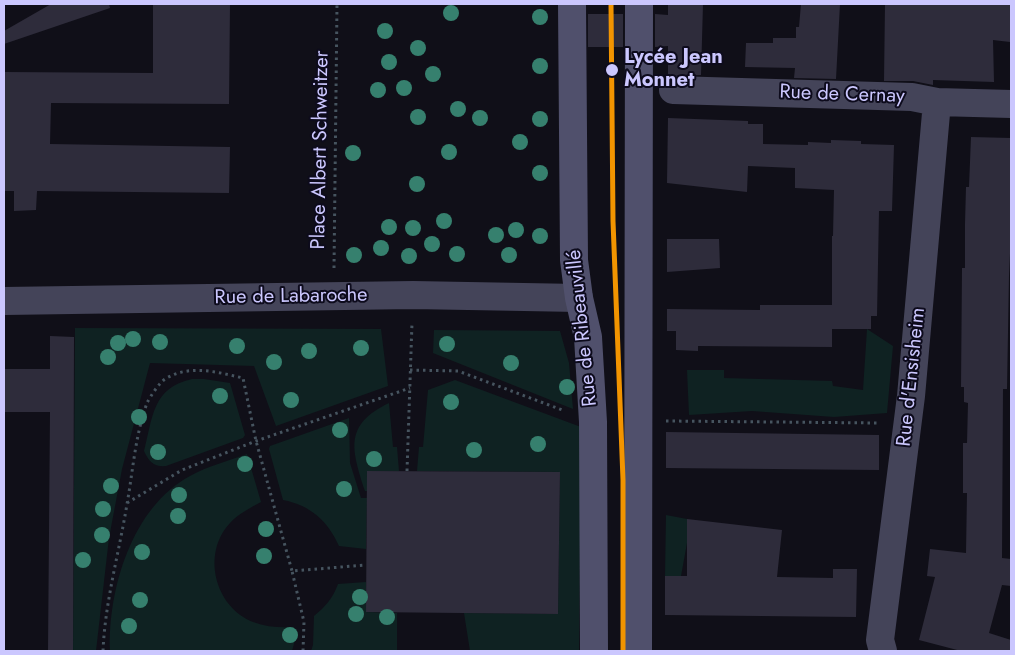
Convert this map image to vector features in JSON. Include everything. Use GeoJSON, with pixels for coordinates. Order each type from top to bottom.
{"type":"FeatureCollection","features":[{"type":"Feature","properties":{"kind":"street","name":"Rue de Ribeauvillé"},"geometry":{"type":"LineString","coordinates":[[572,4],[574,250],[579,298],[588,337],[593,422],[594,651]]}},
{"type":"Feature","properties":{"kind":"street"},"geometry":{"type":"LineString","coordinates":[[638,651],[639,4]]}},
{"type":"Feature","properties":{"kind":"street","name":"Rue de Cernay"},"geometry":{"type":"LineString","coordinates":[[673,90],[912,97],[937,102],[1011,104]]}},
{"type":"Feature","properties":{"kind":"street","name":"Rue d'Ensisheim"},"geometry":{"type":"LineString","coordinates":[[883,651],[880,640],[911,396],[937,102]]}},
{"type":"Feature","properties":{"kind":"street","name":"Rue de Labaroche"},"geometry":{"type":"LineString","coordinates":[[4,301],[413,295],[579,298]]}},
{"type":"Feature","properties":{"kind":"path","name":"Place Albert Schweitzer"},"geometry":{"type":"LineString","coordinates":[[334,296],[337,4]]}},
{"type":"Feature","properties":{"kind":"path"},"geometry":{"type":"LineString","coordinates":[[407,471],[413,295]]}},
{"type":"Feature","properties":{"kind":"path"},"geometry":{"type":"LineString","coordinates":[[103,651],[104,624],[135,451],[148,402],[164,380],[186,370],[214,371],[243,378],[256,441],[304,622],[302,651]]}},
{"type":"Feature","properties":{"kind":"path"},"geometry":{"type":"LineString","coordinates":[[410,370],[458,371],[593,422]]}},
{"type":"Feature","properties":{"kind":"path"},"geometry":{"type":"LineString","coordinates":[[127,503],[182,470],[256,441],[410,388]]}},
{"type":"Feature","properties":{"kind":"path"},"geometry":{"type":"LineString","coordinates":[[659,421],[888,423]]}},
{"type":"Feature","properties":{"kind":"path"},"geometry":{"type":"LineString","coordinates":[[292,571],[366,565]]}},
{"type":"Feature","properties":{"kind":"green space"},"geometry":{"type":"Polygon","coordinates":[[[75,328],[381,329],[388,386],[276,426],[254,366],[150,363],[122,469],[109,538],[96,651],[73,651],[75,328]]]}},
{"type":"Feature","properties":{"kind":"green space"},"geometry":{"type":"Polygon","coordinates":[[[867,329],[893,346],[887,413],[834,417],[752,411],[689,415],[687,370],[724,370],[724,378],[832,381],[833,386],[863,390],[867,329]]]}},
{"type":"Feature","properties":{"kind":"green space"},"geometry":{"type":"Polygon","coordinates":[[[434,330],[560,331],[569,363],[573,409],[433,353],[434,330]]]}},
{"type":"Feature","properties":{"kind":"green space"},"geometry":{"type":"Polygon","coordinates":[[[192,379],[230,383],[245,435],[243,438],[166,466],[155,465],[144,451],[156,406],[169,389],[179,383],[192,379]]]}},
{"type":"Feature","properties":{"kind":"green space"},"geometry":{"type":"Polygon","coordinates":[[[455,380],[581,427],[579,651],[470,651],[464,613],[558,614],[560,472],[417,471],[419,447],[423,447],[428,390],[455,380]]]}},
{"type":"Feature","properties":{"kind":"green space"},"geometry":{"type":"Polygon","coordinates":[[[389,403],[393,447],[397,447],[399,471],[368,471],[367,491],[365,491],[357,463],[355,440],[364,420],[374,411],[389,403]]]}},
{"type":"Feature","properties":{"kind":"green space"},"geometry":{"type":"Polygon","coordinates":[[[349,418],[350,463],[361,498],[367,498],[366,549],[339,546],[324,522],[310,510],[293,502],[283,500],[269,449],[270,446],[349,418]]]}},
{"type":"Feature","properties":{"kind":"green space"},"geometry":{"type":"Polygon","coordinates":[[[247,454],[261,502],[244,511],[230,523],[221,536],[216,549],[216,578],[221,592],[229,605],[240,615],[263,625],[294,627],[295,640],[292,651],[110,651],[110,627],[119,577],[139,529],[153,508],[170,490],[190,476],[211,466],[247,454]]]}},
{"type":"Feature","properties":{"kind":"green space"},"geometry":{"type":"Polygon","coordinates":[[[666,515],[687,519],[687,543],[681,576],[665,576],[666,515]]]}},
{"type":"Feature","properties":{"kind":"green space"},"geometry":{"type":"Polygon","coordinates":[[[366,582],[366,612],[397,613],[397,651],[311,651],[314,616],[334,594],[338,584],[366,582]]]}},
{"type":"Feature","properties":{"kind":"building"},"geometry":{"type":"Polygon","coordinates":[[[51,4],[109,4],[110,8],[4,44],[4,31],[51,4]]]}},
{"type":"Feature","properties":{"kind":"building"},"geometry":{"type":"Polygon","coordinates":[[[153,4],[230,4],[229,104],[51,103],[50,144],[230,147],[229,193],[37,191],[36,210],[14,211],[14,191],[4,191],[4,72],[153,73],[153,4]]]}},
{"type":"Feature","properties":{"kind":"building"},"geometry":{"type":"Polygon","coordinates":[[[668,4],[703,4],[701,75],[668,76],[668,46],[655,47],[655,14],[668,15],[668,4]]]}},
{"type":"Feature","properties":{"kind":"building"},"geometry":{"type":"Polygon","coordinates":[[[801,4],[840,4],[836,79],[794,78],[795,68],[745,67],[746,43],[773,43],[773,38],[796,38],[796,27],[799,27],[801,4]]]}},
{"type":"Feature","properties":{"kind":"building"},"geometry":{"type":"Polygon","coordinates":[[[885,4],[1011,4],[1010,42],[993,40],[994,82],[933,80],[933,85],[913,81],[884,81],[885,4]]]}},
{"type":"Feature","properties":{"kind":"building"},"geometry":{"type":"Polygon","coordinates":[[[588,14],[623,14],[623,47],[588,47],[588,14]]]}},
{"type":"Feature","properties":{"kind":"building"},"geometry":{"type":"Polygon","coordinates":[[[668,118],[748,121],[748,124],[763,124],[763,144],[808,145],[808,142],[831,143],[831,140],[861,141],[861,144],[894,145],[892,211],[879,211],[877,316],[871,316],[871,329],[832,329],[832,347],[698,346],[698,351],[676,350],[676,331],[667,331],[667,309],[760,310],[760,305],[832,305],[834,190],[795,188],[795,168],[748,166],[747,192],[667,183],[668,118]]]}},
{"type":"Feature","properties":{"kind":"building"},"geometry":{"type":"Polygon","coordinates":[[[971,137],[1011,138],[1007,389],[1003,389],[1002,558],[1011,559],[1011,586],[1002,585],[989,633],[1011,640],[1011,651],[961,651],[919,640],[935,577],[927,576],[930,549],[966,553],[967,493],[963,493],[963,443],[967,443],[968,403],[964,402],[964,387],[961,387],[962,268],[965,268],[966,187],[969,187],[971,137]]]}},
{"type":"Feature","properties":{"kind":"building"},"geometry":{"type":"Polygon","coordinates":[[[667,239],[719,239],[720,268],[667,272],[667,239]]]}},
{"type":"Feature","properties":{"kind":"building"},"geometry":{"type":"Polygon","coordinates":[[[50,336],[74,337],[73,651],[48,651],[50,412],[4,412],[4,369],[50,369],[50,336]]]}},
{"type":"Feature","properties":{"kind":"building"},"geometry":{"type":"Polygon","coordinates":[[[666,432],[879,435],[879,470],[666,468],[666,432]]]}},
{"type":"Feature","properties":{"kind":"building"},"geometry":{"type":"Polygon","coordinates":[[[367,471],[560,472],[558,614],[366,612],[367,471]]]}},
{"type":"Feature","properties":{"kind":"building"},"geometry":{"type":"Polygon","coordinates":[[[687,519],[782,530],[777,577],[833,578],[833,569],[857,569],[856,617],[665,615],[665,576],[687,576],[687,519]]]}},
{"type":"Feature","properties":{"kind":"transit line"},"geometry":{"type":"LineString","coordinates":[[611,4],[613,221],[623,480],[623,651]]}},
{"type":"Feature","properties":{"kind":"place","name":"Lycée Jean Monnet"},"geometry":{"type":"Point","coordinates":[612,70]}}]}
